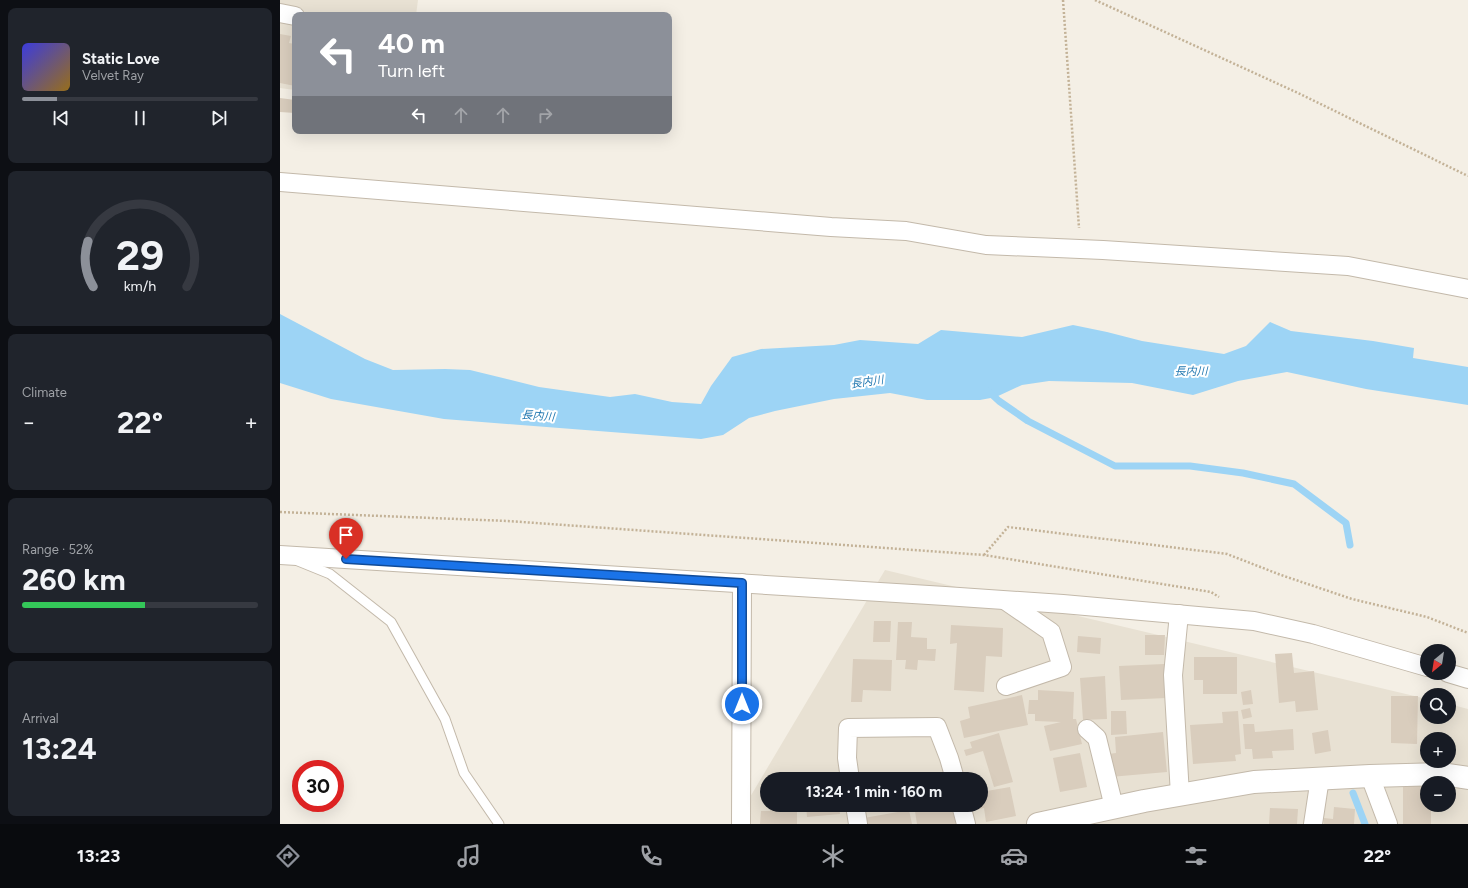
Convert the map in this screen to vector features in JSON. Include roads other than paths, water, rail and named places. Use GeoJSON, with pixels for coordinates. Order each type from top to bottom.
{"type":"FeatureCollection","features":[{"type":"Feature","properties":{"kind":"street"},"geometry":{"type":"LineString","coordinates":[[280,13],[292,15]]}},
{"type":"Feature","properties":{"kind":"street"},"geometry":{"type":"LineString","coordinates":[[280,182],[823,227],[906,231],[986,245],[1080,249],[1348,266],[1468,289]]}},
{"type":"Feature","properties":{"kind":"street"},"geometry":{"type":"LineString","coordinates":[[281,555],[1005,600],[1254,621],[1313,634],[1420,665]]}},
{"type":"Feature","properties":{"kind":"street"},"geometry":{"type":"LineString","coordinates":[[741,824],[742,583]]}},
{"type":"Feature","properties":{"kind":"street"},"geometry":{"type":"LineString","coordinates":[[1005,600],[1051,632],[1062,667],[1006,686]]}},
{"type":"Feature","properties":{"kind":"street"},"geometry":{"type":"LineString","coordinates":[[1179,614],[1173,675],[1180,795]]}},
{"type":"Feature","properties":{"kind":"street"},"geometry":{"type":"LineString","coordinates":[[1456,675],[1468,679]]}},
{"type":"Feature","properties":{"kind":"street"},"geometry":{"type":"LineString","coordinates":[[849,772],[847,758],[848,728],[937,727],[950,758],[953,772]]}},
{"type":"Feature","properties":{"kind":"street"},"geometry":{"type":"LineString","coordinates":[[1087,729],[1097,738],[1114,807]]}},
{"type":"Feature","properties":{"kind":"street"},"geometry":{"type":"LineString","coordinates":[[1041,823],[1114,807],[1254,782],[1442,774],[1468,778]]}},
{"type":"Feature","properties":{"kind":"street"},"geometry":{"type":"LineString","coordinates":[[1370,776],[1388,824]]}},
{"type":"Feature","properties":{"kind":"street"},"geometry":{"type":"LineString","coordinates":[[1313,824],[1320,778]]}},
{"type":"Feature","properties":{"kind":"street"},"geometry":{"type":"LineString","coordinates":[[856,812],[858,824]]}},
{"type":"Feature","properties":{"kind":"street"},"geometry":{"type":"LineString","coordinates":[[963,812],[966,824]]}},
{"type":"Feature","properties":{"kind":"lane"},"geometry":{"type":"LineString","coordinates":[[281,555],[330,574],[391,622],[445,719],[464,774],[499,824]]}},
{"type":"Feature","properties":{"kind":"water","name":"長内川"},"geometry":{"type":"Polygon","coordinates":[[[280,314],[365,359],[393,370],[470,370],[539,387],[610,397],[635,394],[672,402],[701,404],[711,386],[732,357],[761,349],[834,345],[860,340],[918,344],[941,330],[1022,337],[1073,325],[1142,341],[1224,354],[1246,346],[1270,322],[1291,331],[1373,341],[1414,348],[1413,358],[1468,367],[1468,405],[1366,389],[1287,372],[1238,381],[1193,395],[1132,383],[1049,381],[1022,385],[996,397],[980,400],[927,400],[890,393],[834,399],[749,418],[723,435],[701,439],[444,419],[331,399],[280,383],[280,314]]]}},
{"type":"Feature","properties":{"kind":"waterway"},"geometry":{"type":"LineString","coordinates":[[988,391],[999,401],[1028,421],[1115,466],[1190,466],[1243,473],[1294,484],[1346,523],[1350,545]]}},
{"type":"Feature","properties":{"kind":"waterway"},"geometry":{"type":"LineString","coordinates":[[1353,793],[1365,824]]}}]}
